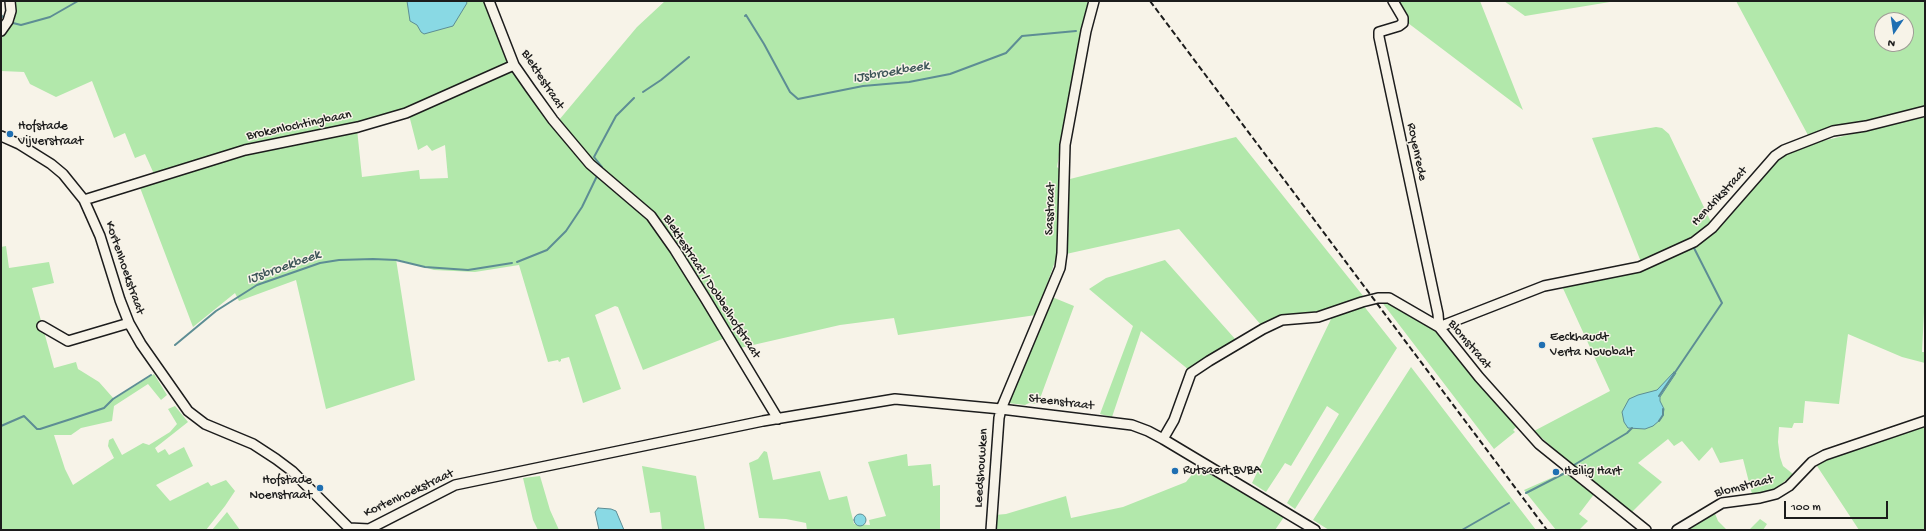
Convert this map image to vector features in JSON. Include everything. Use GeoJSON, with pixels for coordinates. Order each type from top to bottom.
{"type":"FeatureCollection","features":[{"type":"Feature","properties":{"kind":"street"},"geometry":{"type":"LineString","coordinates":[[1,31],[8,21],[11,11],[10,1]]}},
{"type":"Feature","properties":{"kind":"street","name":"Blektestraat"},"geometry":{"type":"LineString","coordinates":[[489,1],[514,65],[553,120],[590,164]]}},
{"type":"Feature","properties":{"kind":"street","name":"Sasstraat"},"geometry":{"type":"LineString","coordinates":[[1001,409],[1060,268],[1062,253],[1065,145],[1086,31],[1094,1]]}},
{"type":"Feature","properties":{"kind":"street","name":"Royenrede"},"geometry":{"type":"LineString","coordinates":[[1392,1],[1403,18],[1403,23],[1399,26],[1379,32],[1379,37],[1438,314],[1439,327]]}},
{"type":"Feature","properties":{"kind":"street","name":"Brokenlochtingbaan"},"geometry":{"type":"LineString","coordinates":[[84,200],[245,150],[358,127],[406,113],[514,65]]}},
{"type":"Feature","properties":{"kind":"street","name":"Hendrikstraat"},"geometry":{"type":"LineString","coordinates":[[1439,327],[1544,286],[1639,267],[1694,242],[1712,228],[1775,156],[1784,150],[1833,132],[1866,126],[1925,111]]}},
{"type":"Feature","properties":{"kind":"street","name":"Kortenhoekstraat"},"geometry":{"type":"LineString","coordinates":[[1,136],[19,144],[51,164],[63,174],[84,200],[100,236],[120,300],[129,323],[141,344],[188,411],[205,424],[253,444],[276,459],[292,471],[350,529],[369,529],[455,485],[778,419]]}},
{"type":"Feature","properties":{"kind":"street","name":"Blektestraat / Dobbelhofstraat"},"geometry":{"type":"LineString","coordinates":[[590,164],[651,216],[675,250],[778,419]]}},
{"type":"Feature","properties":{"kind":"street","name":"Blomstraat"},"geometry":{"type":"LineString","coordinates":[[1163,439],[1174,420],[1191,374],[1209,361],[1282,320],[1318,317],[1362,302],[1383,298],[1395,300],[1439,327],[1479,377],[1539,444],[1646,530]]}},
{"type":"Feature","properties":{"kind":"street"},"geometry":{"type":"LineString","coordinates":[[42,326],[68,341],[129,323]]}},
{"type":"Feature","properties":{"kind":"street","name":"Steenstraat"},"geometry":{"type":"LineString","coordinates":[[778,419],[895,399],[1001,409],[1132,425],[1163,439],[1315,530]]}},
{"type":"Feature","properties":{"kind":"street","name":"Leedshouwken"},"geometry":{"type":"LineString","coordinates":[[991,530],[999,418],[1001,409]]}},
{"type":"Feature","properties":{"kind":"street","name":"Blomstraat"},"geometry":{"type":"LineString","coordinates":[[1677,530],[1722,503],[1776,494],[1790,486],[1812,462],[1825,455],[1925,421]]}},
{"type":"Feature","properties":{"kind":"green space"},"geometry":{"type":"Polygon","coordinates":[[[14,1],[484,1],[510,63],[389,116],[154,174],[145,154],[135,158],[125,133],[114,138],[92,81],[56,97],[30,84],[24,72],[1,71],[1,39],[15,20],[14,1]]]}},
{"type":"Feature","properties":{"kind":"green space"},"geometry":{"type":"Polygon","coordinates":[[[665,1],[1088,1],[1075,61],[1057,167],[1070,179],[1236,137],[1364,297],[1309,314],[1261,325],[1179,229],[1057,256],[1036,315],[898,335],[894,318],[840,325],[740,348],[702,284],[655,215],[591,158],[559,120],[637,27],[665,1]]]}},
{"type":"Feature","properties":{"kind":"green space"},"geometry":{"type":"Polygon","coordinates":[[[1396,1],[1480,1],[1523,110],[1408,23],[1396,1]]]}},
{"type":"Feature","properties":{"kind":"green space"},"geometry":{"type":"Polygon","coordinates":[[[1504,1],[1616,1],[1525,16],[1504,1]]]}},
{"type":"Feature","properties":{"kind":"green space"},"geometry":{"type":"Polygon","coordinates":[[[1736,1],[1925,1],[1925,108],[1849,125],[1809,137],[1736,1]]]}},
{"type":"Feature","properties":{"kind":"green space"},"geometry":{"type":"Polygon","coordinates":[[[513,68],[532,98],[645,214],[668,245],[725,338],[643,370],[618,307],[615,306],[595,315],[621,389],[583,403],[569,357],[561,359],[559,362],[558,360],[548,362],[519,265],[475,272],[434,270],[396,259],[415,380],[326,409],[296,280],[239,301],[235,293],[193,327],[139,185],[247,151],[357,129],[362,177],[419,170],[420,179],[448,178],[445,145],[432,151],[427,145],[418,150],[409,115],[513,68]]]}},
{"type":"Feature","properties":{"kind":"green space"},"geometry":{"type":"Polygon","coordinates":[[[1925,117],[1925,293],[1922,352],[1925,352],[1925,363],[1902,357],[1848,334],[1839,404],[1805,401],[1803,423],[1794,423],[1792,428],[1779,427],[1778,442],[1780,457],[1783,466],[1793,474],[1779,486],[1768,492],[1752,494],[1743,459],[1720,463],[1712,447],[1699,461],[1682,441],[1674,446],[1668,439],[1638,463],[1662,482],[1632,512],[1570,463],[1534,431],[1610,391],[1561,284],[1629,274],[1685,250],[1778,157],[1818,142],[1925,117]]]}},
{"type":"Feature","properties":{"kind":"green space"},"geometry":{"type":"Polygon","coordinates":[[[1656,127],[1662,128],[1669,134],[1711,222],[1713,223],[1690,241],[1641,262],[1592,138],[1656,127]]]}},
{"type":"Feature","properties":{"kind":"green space"},"geometry":{"type":"Polygon","coordinates":[[[6,246],[9,268],[49,262],[54,283],[32,288],[54,368],[76,362],[78,369],[99,382],[114,399],[154,374],[167,395],[161,400],[148,384],[114,406],[112,421],[81,428],[71,435],[54,435],[65,469],[73,485],[114,458],[108,446],[109,440],[113,438],[122,455],[143,443],[149,445],[170,432],[177,424],[168,409],[175,406],[188,422],[155,448],[158,453],[165,449],[169,455],[184,447],[193,466],[156,485],[170,501],[208,482],[211,486],[226,480],[235,491],[206,530],[1,530],[1,247],[6,246]]]}},
{"type":"Feature","properties":{"kind":"green space"},"geometry":{"type":"Polygon","coordinates":[[[1165,260],[1236,340],[1189,370],[1141,331],[1112,417],[1100,414],[1133,326],[1089,289],[1106,278],[1165,260]]]}},
{"type":"Feature","properties":{"kind":"green space"},"geometry":{"type":"Polygon","coordinates":[[[1052,297],[1074,306],[1038,404],[1029,403],[1025,405],[1008,403],[1052,297]]]}},
{"type":"Feature","properties":{"kind":"green space"},"geometry":{"type":"Polygon","coordinates":[[[1387,300],[1432,325],[1518,425],[1513,430],[1515,432],[1494,449],[1381,301],[1387,300]]]}},
{"type":"Feature","properties":{"kind":"green space"},"geometry":{"type":"Polygon","coordinates":[[[1363,305],[1397,348],[1295,509],[1287,503],[1339,414],[1327,406],[1291,466],[1285,463],[1266,492],[1252,483],[1332,317],[1363,305]]]}},
{"type":"Feature","properties":{"kind":"green space"},"geometry":{"type":"Polygon","coordinates":[[[1411,367],[1536,530],[1329,530],[1313,520],[1411,367]]]}},
{"type":"Feature","properties":{"kind":"green space"},"geometry":{"type":"Polygon","coordinates":[[[1923,426],[1925,431],[1925,530],[1859,530],[1815,463],[1827,456],[1923,426]]]}},
{"type":"Feature","properties":{"kind":"green space"},"geometry":{"type":"Polygon","coordinates":[[[764,451],[767,452],[773,480],[820,471],[829,500],[847,496],[854,524],[870,525],[869,520],[886,516],[868,462],[907,454],[908,466],[931,464],[933,486],[940,485],[940,530],[807,530],[806,523],[786,519],[759,518],[749,463],[758,459],[764,451]]]}},
{"type":"Feature","properties":{"kind":"green space"},"geometry":{"type":"Polygon","coordinates":[[[642,466],[696,476],[705,530],[662,530],[660,512],[650,513],[642,466]]]}},
{"type":"Feature","properties":{"kind":"green space"},"geometry":{"type":"Polygon","coordinates":[[[1198,467],[1284,517],[1275,530],[995,530],[995,515],[1006,514],[1066,496],[1071,518],[1123,507],[1186,482],[1198,467]]]}},
{"type":"Feature","properties":{"kind":"green space"},"geometry":{"type":"Polygon","coordinates":[[[1567,471],[1595,493],[1579,514],[1588,521],[1579,530],[1556,530],[1524,490],[1567,471]]]}},
{"type":"Feature","properties":{"kind":"green space"},"geometry":{"type":"Polygon","coordinates":[[[540,476],[550,510],[559,530],[538,530],[533,520],[523,478],[540,476]]]}},
{"type":"Feature","properties":{"kind":"green space"},"geometry":{"type":"Polygon","coordinates":[[[1714,511],[1718,521],[1727,530],[1684,530],[1714,511]]]}},
{"type":"Feature","properties":{"kind":"green space"},"geometry":{"type":"Polygon","coordinates":[[[227,512],[240,530],[212,530],[227,512]]]}},
{"type":"Feature","properties":{"kind":"green space"},"geometry":{"type":"Polygon","coordinates":[[[1760,519],[1767,524],[1763,530],[1749,530],[1760,519]]]}},
{"type":"Feature","properties":{"kind":"water"},"geometry":{"type":"Polygon","coordinates":[[[407,1],[466,1],[467,3],[453,26],[424,34],[417,25],[410,21],[407,1]]]}},
{"type":"Feature","properties":{"kind":"water"},"geometry":{"type":"Polygon","coordinates":[[[1674,372],[1676,373],[1660,397],[1660,401],[1664,409],[1660,420],[1653,426],[1645,429],[1628,428],[1624,422],[1622,412],[1629,399],[1657,390],[1674,372]]]}},
{"type":"Feature","properties":{"kind":"water"},"geometry":{"type":"Polygon","coordinates":[[[598,508],[616,511],[624,530],[599,530],[595,512],[598,508]]]}},
{"type":"Feature","properties":{"kind":"water"},"geometry":{"type":"Polygon","coordinates":[[[858,514],[862,514],[866,520],[862,526],[858,526],[854,522],[854,518],[858,514]]]}},
{"type":"Feature","properties":{"kind":"waterway"},"geometry":{"type":"LineString","coordinates":[[13,23],[21,25],[50,17],[78,1]]}},
{"type":"Feature","properties":{"kind":"waterway"},"geometry":{"type":"LineString","coordinates":[[152,1],[160,1]]}},
{"type":"Feature","properties":{"kind":"waterway","name":"IJsbroekbeek"},"geometry":{"type":"LineString","coordinates":[[745,16],[746,15],[764,44],[790,92],[798,99],[863,86],[909,82],[950,74],[1006,53],[1022,36],[1076,31]]}},
{"type":"Feature","properties":{"kind":"waterway","name":"IJsbroekbeek"},"geometry":{"type":"LineString","coordinates":[[643,92],[661,80],[689,57]]}},
{"type":"Feature","properties":{"kind":"waterway","name":"IJsbroekbeek"},"geometry":{"type":"LineString","coordinates":[[602,169],[594,157],[616,116],[634,98]]}},
{"type":"Feature","properties":{"kind":"waterway","name":"IJsbroekbeek"},"geometry":{"type":"LineString","coordinates":[[517,262],[547,250],[566,231],[582,207],[597,176]]}},
{"type":"Feature","properties":{"kind":"waterway"},"geometry":{"type":"LineString","coordinates":[[1659,396],[1722,303],[1694,248]]}},
{"type":"Feature","properties":{"kind":"waterway","name":"IJsbroekbeek"},"geometry":{"type":"LineString","coordinates":[[175,345],[216,311],[257,285],[320,263],[339,260],[396,260],[425,267],[468,270],[512,263]]}},
{"type":"Feature","properties":{"kind":"waterway","name":"IJsbroekbeek"},"geometry":{"type":"LineString","coordinates":[[1,426],[24,416],[37,429],[40,429],[104,408],[113,399],[151,375]]}},
{"type":"Feature","properties":{"kind":"waterway"},"geometry":{"type":"LineString","coordinates":[[1659,421],[1663,415],[1663,409]]}},
{"type":"Feature","properties":{"kind":"waterway"},"geometry":{"type":"LineString","coordinates":[[1574,465],[1627,433],[1632,428]]}},
{"type":"Feature","properties":{"kind":"waterway"},"geometry":{"type":"LineString","coordinates":[[1526,493],[1565,473]]}},
{"type":"Feature","properties":{"kind":"waterway"},"geometry":{"type":"LineString","coordinates":[[1462,530],[1509,503]]}},
{"type":"Feature","properties":{"kind":"railway"},"geometry":{"type":"LineString","coordinates":[[1150,1],[1547,530]]}},
{"type":"Feature","properties":{"kind":"place","name":"Hofstade Vijverstraat"},"geometry":{"type":"Point","coordinates":[10,134]}},
{"type":"Feature","properties":{"kind":"place","name":"Eeckhaudt Verta Novobalt"},"geometry":{"type":"Point","coordinates":[1542,345]}},
{"type":"Feature","properties":{"kind":"place","name":"Rutsaert BVBA"},"geometry":{"type":"Point","coordinates":[1175,471]}},
{"type":"Feature","properties":{"kind":"place","name":"Heilig Hart"},"geometry":{"type":"Point","coordinates":[1556,472]}},
{"type":"Feature","properties":{"kind":"place","name":"Hofstade Noenstraat"},"geometry":{"type":"Point","coordinates":[320,488]}}]}
